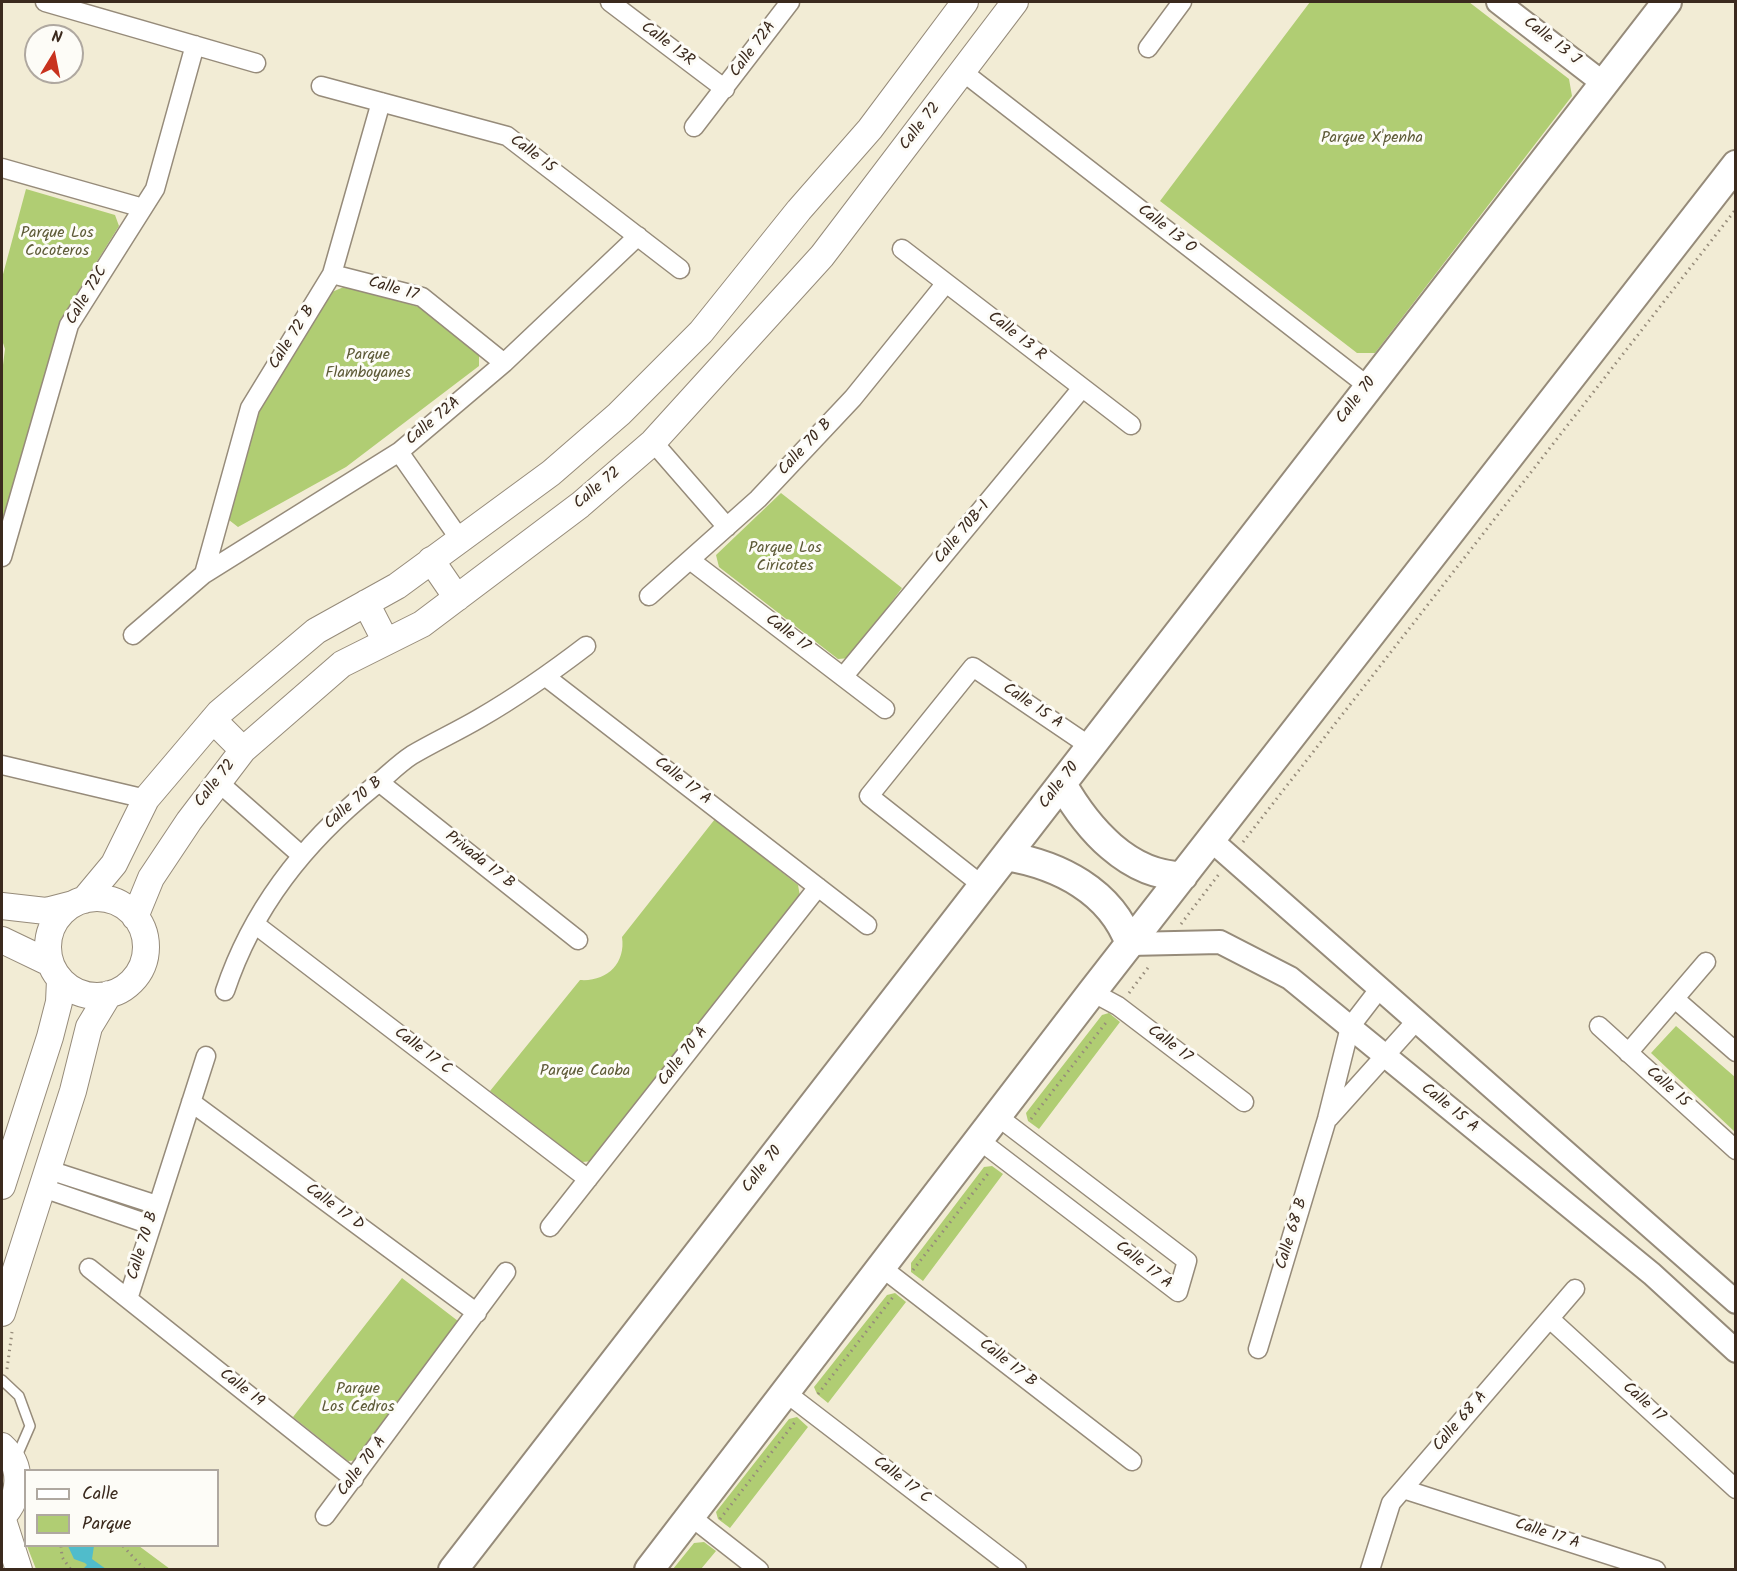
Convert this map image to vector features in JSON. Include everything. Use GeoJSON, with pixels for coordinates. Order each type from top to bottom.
{"type":"FeatureCollection","features":[{"type":"Feature","properties":{"kind":"main road"},"geometry":{"type":"LineString","coordinates":[[2,1186],[50,1037],[58,1002],[55,971],[48,941],[51,930],[64,911],[78,902],[114,864],[146,799],[213,720],[316,631],[397,586],[459,538],[551,473],[620,414],[701,332],[799,210],[870,129],[965,2]]}},
{"type":"Feature","properties":{"kind":"main road","name":"Calle 72"},"geometry":{"type":"LineString","coordinates":[[135,917],[152,878],[217,781],[243,750],[342,664],[422,624],[580,505],[653,442],[822,256],[1015,2]]}},
{"type":"Feature","properties":{"kind":"main road","name":"Calle 70"},"geometry":{"type":"LineString","coordinates":[[453,1569],[1667,2]]}},
{"type":"Feature","properties":{"kind":"main road"},"geometry":{"type":"LineString","coordinates":[[870,129],[880,146],[899,156]]}},
{"type":"Feature","properties":{"kind":"main road"},"geometry":{"type":"LineString","coordinates":[[649,1569],[700,1524],[892,1276],[979,1140],[997,1116],[1183,876],[1221,849],[1736,165]]}},
{"type":"Feature","properties":{"kind":"main road"},"geometry":{"type":"LineString","coordinates":[[701,332],[719,342],[724,363]]}},
{"type":"Feature","properties":{"kind":"main road"},"geometry":{"type":"LineString","coordinates":[[431,560],[457,598]]}},
{"type":"Feature","properties":{"kind":"main road"},"geometry":{"type":"LineString","coordinates":[[366,603],[386,642]]}},
{"type":"Feature","properties":{"kind":"main road"},"geometry":{"type":"LineString","coordinates":[[213,720],[243,750]]}},
{"type":"Feature","properties":{"kind":"main road"},"geometry":{"type":"LineString","coordinates":[[1062,784],[1077,812],[1118,852],[1146,868],[1168,876],[1183,876]]}},
{"type":"Feature","properties":{"kind":"main road"},"geometry":{"type":"LineString","coordinates":[[1006,856],[1035,861],[1065,873],[1087,887],[1109,908],[1124,929],[1130,944]]}},
{"type":"Feature","properties":{"kind":"main road"},"geometry":{"type":"LineString","coordinates":[[2,906],[46,911],[95,898],[117,903],[135,917],[145,939],[143,963],[130,983],[109,994],[84,994],[55,971],[2,940]]}},
{"type":"Feature","properties":{"kind":"main road"},"geometry":{"type":"LineString","coordinates":[[7,1323],[89,1027],[109,994]]}},
{"type":"Feature","properties":{"kind":"main road"},"geometry":{"type":"LineString","coordinates":[[8,1454],[18,1489],[9,1509],[2,1517],[19,1569]]}},
{"type":"Feature","properties":{"kind":"street"},"geometry":{"type":"LineString","coordinates":[[45,2],[256,63]]}},
{"type":"Feature","properties":{"kind":"street","name":"Calle 13R"},"geometry":{"type":"LineString","coordinates":[[610,2],[725,89]]}},
{"type":"Feature","properties":{"kind":"street","name":"Calle 72A"},"geometry":{"type":"LineString","coordinates":[[694,127],[790,2]]}},
{"type":"Feature","properties":{"kind":"street"},"geometry":{"type":"LineString","coordinates":[[1148,48],[1182,2]]}},
{"type":"Feature","properties":{"kind":"street","name":"Calle 13 J"},"geometry":{"type":"LineString","coordinates":[[1498,2],[1603,83]]}},
{"type":"Feature","properties":{"kind":"street","name":"Calle 72C"},"geometry":{"type":"LineString","coordinates":[[2,557],[69,325],[155,189],[195,45]]}},
{"type":"Feature","properties":{"kind":"street","name":"Calle 13 O"},"geometry":{"type":"LineString","coordinates":[[963,72],[1369,387]]}},
{"type":"Feature","properties":{"kind":"street","name":"Calle 15"},"geometry":{"type":"LineString","coordinates":[[321,86],[507,136],[680,269]]}},
{"type":"Feature","properties":{"kind":"street","name":"Calle 72 B"},"geometry":{"type":"LineString","coordinates":[[204,574],[250,408],[332,274],[381,102]]}},
{"type":"Feature","properties":{"kind":"street"},"geometry":{"type":"LineString","coordinates":[[2,168],[143,208]]}},
{"type":"Feature","properties":{"kind":"street","name":"Calle 72A"},"geometry":{"type":"LineString","coordinates":[[133,634],[204,574],[399,452],[504,363],[638,236]]}},
{"type":"Feature","properties":{"kind":"street","name":"Calle 13 R"},"geometry":{"type":"LineString","coordinates":[[902,249],[1131,425]]}},
{"type":"Feature","properties":{"kind":"street","name":"Calle 17"},"geometry":{"type":"LineString","coordinates":[[332,274],[422,297],[504,363]]}},
{"type":"Feature","properties":{"kind":"street","name":"Calle 70 B"},"geometry":{"type":"LineString","coordinates":[[649,596],[758,499],[853,398],[946,283]]}},
{"type":"Feature","properties":{"kind":"street","name":"Calle 70B-1"},"geometry":{"type":"LineString","coordinates":[[843,677],[1082,388]]}},
{"type":"Feature","properties":{"kind":"street"},"geometry":{"type":"LineString","coordinates":[[653,442],[726,527]]}},
{"type":"Feature","properties":{"kind":"street"},"geometry":{"type":"LineString","coordinates":[[399,452],[459,538]]}},
{"type":"Feature","properties":{"kind":"street","name":"Calle 17"},"geometry":{"type":"LineString","coordinates":[[690,560],[885,709]]}},
{"type":"Feature","properties":{"kind":"street","name":"Calle 70 B"},"geometry":{"type":"LineString","coordinates":[[225,991],[234,963],[274,892],[301,855],[333,820],[411,756],[482,717],[546,677],[586,646]]}},
{"type":"Feature","properties":{"kind":"street","name":"Calle 15 A"},"geometry":{"type":"LineString","coordinates":[[983,886],[869,796],[973,667],[1091,747]]}},
{"type":"Feature","properties":{"kind":"street","name":"Calle 17 A"},"geometry":{"type":"LineString","coordinates":[[546,677],[867,925]]}},
{"type":"Feature","properties":{"kind":"street"},"geometry":{"type":"LineString","coordinates":[[2,765],[146,799]]}},
{"type":"Feature","properties":{"kind":"street"},"geometry":{"type":"LineString","coordinates":[[217,781],[301,855]]}},
{"type":"Feature","properties":{"kind":"street","name":"Privada 17 B"},"geometry":{"type":"LineString","coordinates":[[379,782],[578,940]]}},
{"type":"Feature","properties":{"kind":"street"},"geometry":{"type":"LineString","coordinates":[[1221,849],[1736,1302]]}},
{"type":"Feature","properties":{"kind":"street","name":"Calle 70 A"},"geometry":{"type":"LineString","coordinates":[[550,1227],[818,887]]}},
{"type":"Feature","properties":{"kind":"street","name":"Calle 17 C"},"geometry":{"type":"LineString","coordinates":[[256,925],[588,1179]]}},
{"type":"Feature","properties":{"kind":"street","name":"Calle 15 A"},"geometry":{"type":"LineString","coordinates":[[1130,944],[1220,942],[1290,978],[1652,1274],[1736,1351]]}},
{"type":"Feature","properties":{"kind":"street"},"geometry":{"type":"LineString","coordinates":[[1628,1053],[1706,963]]}},
{"type":"Feature","properties":{"kind":"street","name":"Calle 68 B"},"geometry":{"type":"LineString","coordinates":[[1258,1348],[1327,1119],[1350,1027],[1380,988]]}},
{"type":"Feature","properties":{"kind":"street","name":"Calle 17"},"geometry":{"type":"LineString","coordinates":[[1092,992],[1118,1006],[1244,1102]]}},
{"type":"Feature","properties":{"kind":"street"},"geometry":{"type":"LineString","coordinates":[[1675,999],[1736,1052]]}},
{"type":"Feature","properties":{"kind":"street","name":"Calle 68 B"},"geometry":{"type":"LineString","coordinates":[[1327,1119],[1386,1057],[1417,1020]]}},
{"type":"Feature","properties":{"kind":"street","name":"Calle 15"},"geometry":{"type":"LineString","coordinates":[[1599,1026],[1736,1150]]}},
{"type":"Feature","properties":{"kind":"street","name":"Calle 70 B"},"geometry":{"type":"LineString","coordinates":[[128,1299],[206,1056]]}},
{"type":"Feature","properties":{"kind":"street","name":"Calle 17 D"},"geometry":{"type":"LineString","coordinates":[[191,1102],[477,1313]]}},
{"type":"Feature","properties":{"kind":"street","name":"Calle 17 A"},"geometry":{"type":"LineString","coordinates":[[979,1140],[1178,1292],[1187,1262],[997,1116]]}},
{"type":"Feature","properties":{"kind":"street"},"geometry":{"type":"LineString","coordinates":[[46,1179],[157,1205]]}},
{"type":"Feature","properties":{"kind":"street"},"geometry":{"type":"LineString","coordinates":[[46,1179],[151,1225]]}},
{"type":"Feature","properties":{"kind":"street","name":"Calle 19"},"geometry":{"type":"LineString","coordinates":[[89,1268],[354,1479]]}},
{"type":"Feature","properties":{"kind":"street","name":"Calle 70 A"},"geometry":{"type":"LineString","coordinates":[[325,1516],[506,1272]]}},
{"type":"Feature","properties":{"kind":"street","name":"Calle 17 B"},"geometry":{"type":"LineString","coordinates":[[892,1276],[1132,1461]]}},
{"type":"Feature","properties":{"kind":"street","name":"Calle 68 A"},"geometry":{"type":"LineString","coordinates":[[1370,1569],[1392,1503],[1575,1289]]}},
{"type":"Feature","properties":{"kind":"street","name":"Calle 17"},"geometry":{"type":"LineString","coordinates":[[1550,1319],[1736,1489]]}},
{"type":"Feature","properties":{"kind":"street","name":"Calle 17 C"},"geometry":{"type":"LineString","coordinates":[[796,1400],[1017,1569]]}},
{"type":"Feature","properties":{"kind":"street","name":"Calle 17 A"},"geometry":{"type":"LineString","coordinates":[[1403,1489],[1656,1569]]}},
{"type":"Feature","properties":{"kind":"street"},"geometry":{"type":"LineString","coordinates":[[700,1524],[759,1569]]}},
{"type":"Feature","properties":{"kind":"lane"},"geometry":{"type":"LineString","coordinates":[[3,1381],[19,1396],[30,1426],[8,1454]]}},
{"type":"Feature","properties":{"kind":"path"},"geometry":{"type":"LineString","coordinates":[[1020,1134],[1166,943],[1221,849],[1736,209]]}},
{"type":"Feature","properties":{"kind":"path"},"geometry":{"type":"LineString","coordinates":[[700,1524],[892,1276],[1001,1156]]}},
{"type":"Feature","properties":{"kind":"path"},"geometry":{"type":"LineString","coordinates":[[3,1381],[7,1323]]}},
{"type":"Feature","properties":{"kind":"path"},"geometry":{"type":"LineString","coordinates":[[61,1547],[62,1557],[71,1569]]}},
{"type":"Feature","properties":{"kind":"path"},"geometry":{"type":"LineString","coordinates":[[125,1547],[145,1569]]}},
{"type":"Feature","properties":{"kind":"green space","name":"Parque X'penha"},"geometry":{"type":"Polygon","coordinates":[[[1310,2],[1469,2],[1569,79],[1572,96],[1375,353],[1357,353],[1160,201],[1310,2]]]}},
{"type":"Feature","properties":{"kind":"green space","name":"Parque Los Cocoteros"},"geometry":{"type":"Polygon","coordinates":[[[26,189],[115,215],[119,226],[61,319],[2,524],[2,373],[5,349],[2,340],[2,278],[26,189]]]}},
{"type":"Feature","properties":{"kind":"green space","name":"Parque Flamboyanes"},"geometry":{"type":"Polygon","coordinates":[[[346,286],[419,307],[479,353],[479,366],[346,467],[238,527],[229,520],[260,409],[332,292],[346,286]]]}},
{"type":"Feature","properties":{"kind":"green space","name":"Parque Los Ciricotes"},"geometry":{"type":"Polygon","coordinates":[[[781,493],[902,588],[850,658],[838,659],[719,567],[716,555],[781,493]]]}},
{"type":"Feature","properties":{"kind":"green space","name":"Parque Caoba"},"geometry":{"type":"Polygon","coordinates":[[[715,819],[798,885],[800,896],[594,1161],[582,1162],[490,1091],[580,980],[598,978],[606,974],[617,963],[621,955],[622,937],[715,819]]]}},
{"type":"Feature","properties":{"kind":"green space"},"geometry":{"type":"Polygon","coordinates":[[[1109,1013],[1120,1022],[1039,1129],[1028,1121],[1026,1113],[1102,1015],[1109,1013]]]}},
{"type":"Feature","properties":{"kind":"green space"},"geometry":{"type":"Polygon","coordinates":[[[1676,1026],[1735,1077],[1735,1132],[1651,1053],[1676,1026]]]}},
{"type":"Feature","properties":{"kind":"green space"},"geometry":{"type":"Polygon","coordinates":[[[992,1166],[1003,1174],[923,1281],[911,1272],[911,1263],[984,1167],[992,1166]]]}},
{"type":"Feature","properties":{"kind":"green space","name":"Parque Los Cedros"},"geometry":{"type":"Polygon","coordinates":[[[402,1278],[458,1321],[460,1333],[362,1460],[348,1461],[293,1417],[402,1278]]]}},
{"type":"Feature","properties":{"kind":"green space"},"geometry":{"type":"Polygon","coordinates":[[[895,1293],[906,1302],[828,1403],[817,1394],[814,1387],[887,1295],[895,1293]]]}},
{"type":"Feature","properties":{"kind":"green space"},"geometry":{"type":"Polygon","coordinates":[[[797,1417],[808,1427],[730,1528],[718,1519],[716,1512],[789,1419],[797,1417]]]}},
{"type":"Feature","properties":{"kind":"green space"},"geometry":{"type":"Polygon","coordinates":[[[704,1542],[716,1551],[701,1569],[673,1569],[694,1543],[704,1542]]]}},
{"type":"Feature","properties":{"kind":"green space"},"geometry":{"type":"Polygon","coordinates":[[[27,1547],[140,1547],[170,1569],[36,1569],[27,1547]]]}},
{"type":"Feature","properties":{"kind":"water"},"geometry":{"type":"Polygon","coordinates":[[[68,1547],[94,1547],[92,1559],[106,1569],[83,1569],[87,1565],[74,1559],[68,1547]]]}}]}
